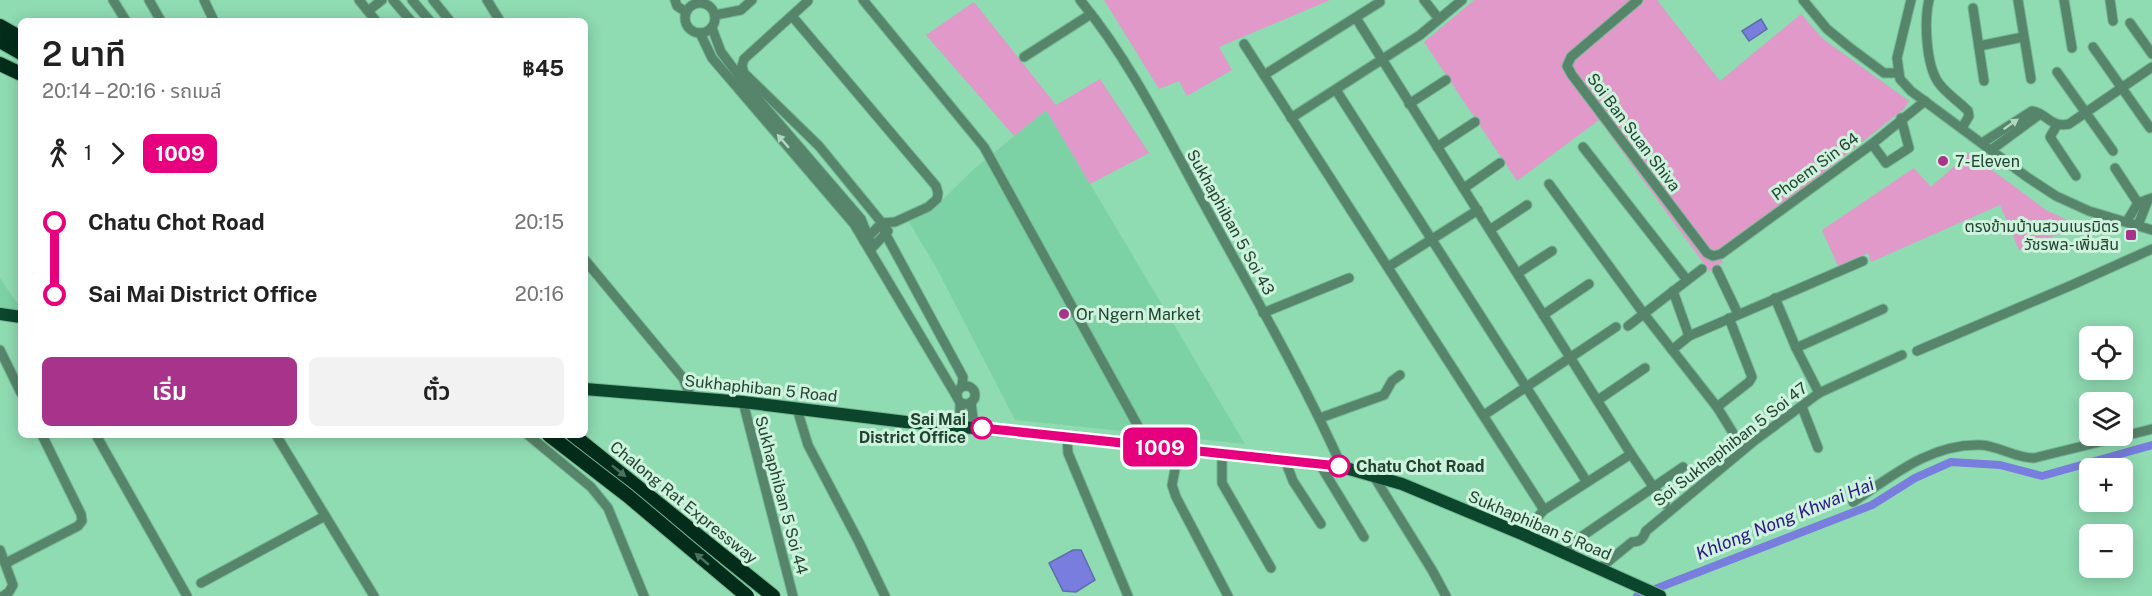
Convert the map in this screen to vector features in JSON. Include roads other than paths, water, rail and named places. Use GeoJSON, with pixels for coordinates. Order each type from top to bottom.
{"type":"FeatureCollection","features":[{"type":"Feature","properties":{"kind":"highway"},"geometry":{"type":"LineString","coordinates":[[0,26],[18,36]]}},
{"type":"Feature","properties":{"kind":"highway"},"geometry":{"type":"LineString","coordinates":[[0,40],[18,51]]}},
{"type":"Feature","properties":{"kind":"highway"},"geometry":{"type":"LineString","coordinates":[[0,64],[18,73]]}},
{"type":"Feature","properties":{"kind":"highway","name":"Chalong Rat Expressway"},"geometry":{"type":"LineString","coordinates":[[553,438],[628,496],[747,596]]}},
{"type":"Feature","properties":{"kind":"highway","name":"Chalong Rat Expressway"},"geometry":{"type":"LineString","coordinates":[[577,438],[773,596]]}},
{"type":"Feature","properties":{"kind":"main road"},"geometry":{"type":"LineString","coordinates":[[0,314],[18,317]]}},
{"type":"Feature","properties":{"kind":"main road","name":"Sukhaphiban 5 Road"},"geometry":{"type":"LineString","coordinates":[[588,389],[743,402],[906,422],[974,427],[1342,466],[1402,484],[1522,534],[1659,596]]}},
{"type":"Feature","properties":{"kind":"street"},"geometry":{"type":"LineString","coordinates":[[113,0],[124,18]]}},
{"type":"Feature","properties":{"kind":"street"},"geometry":{"type":"LineString","coordinates":[[148,0],[159,18]]}},
{"type":"Feature","properties":{"kind":"street"},"geometry":{"type":"LineString","coordinates":[[204,0],[213,18]]}},
{"type":"Feature","properties":{"kind":"street"},"geometry":{"type":"LineString","coordinates":[[359,0],[374,18]]}},
{"type":"Feature","properties":{"kind":"street"},"geometry":{"type":"LineString","coordinates":[[368,11],[382,0]]}},
{"type":"Feature","properties":{"kind":"street"},"geometry":{"type":"LineString","coordinates":[[393,0],[408,18]]}},
{"type":"Feature","properties":{"kind":"street"},"geometry":{"type":"LineString","coordinates":[[412,0],[427,18]]}},
{"type":"Feature","properties":{"kind":"street"},"geometry":{"type":"LineString","coordinates":[[433,0],[448,18]]}},
{"type":"Feature","properties":{"kind":"street"},"geometry":{"type":"LineString","coordinates":[[487,0],[498,18]]}},
{"type":"Feature","properties":{"kind":"street"},"geometry":{"type":"LineString","coordinates":[[675,0],[677,6],[686,12]]}},
{"type":"Feature","properties":{"kind":"street"},"geometry":{"type":"LineString","coordinates":[[717,0],[692,4],[686,12],[685,20],[688,28],[700,33],[712,58],[855,224],[866,239],[881,271],[959,400],[966,404],[971,402]]}},
{"type":"Feature","properties":{"kind":"street"},"geometry":{"type":"LineString","coordinates":[[715,15],[741,10],[752,0]]}},
{"type":"Feature","properties":{"kind":"street"},"geometry":{"type":"LineString","coordinates":[[863,0],[984,147],[1149,446]]}},
{"type":"Feature","properties":{"kind":"street","name":"Sukhaphiban 5 Soi 43"},"geometry":{"type":"LineString","coordinates":[[1080,0],[1119,52],[1320,418],[1342,466]]}},
{"type":"Feature","properties":{"kind":"street"},"geometry":{"type":"LineString","coordinates":[[1424,0],[1439,19]]}},
{"type":"Feature","properties":{"kind":"street"},"geometry":{"type":"LineString","coordinates":[[1291,118],[1420,35],[1462,0]]}},
{"type":"Feature","properties":{"kind":"street","name":"Soi Ban Suan Shiva"},"geometry":{"type":"LineString","coordinates":[[1638,0],[1571,57],[1567,66],[1707,253],[1713,256],[1721,254]]}},
{"type":"Feature","properties":{"kind":"street"},"geometry":{"type":"LineString","coordinates":[[1803,0],[1822,24],[1849,47],[1884,73],[1898,73]]}},
{"type":"Feature","properties":{"kind":"street"},"geometry":{"type":"LineString","coordinates":[[1911,0],[1897,58],[1898,73],[1905,85],[2056,196],[2089,211],[2152,230]]}},
{"type":"Feature","properties":{"kind":"street"},"geometry":{"type":"LineString","coordinates":[[1929,0],[1927,10],[1930,66],[1938,82],[1948,94],[1968,111],[1969,116],[1962,128]]}},
{"type":"Feature","properties":{"kind":"street"},"geometry":{"type":"LineString","coordinates":[[2018,0],[2031,79]]}},
{"type":"Feature","properties":{"kind":"street"},"geometry":{"type":"LineString","coordinates":[[2064,0],[2072,48]]}},
{"type":"Feature","properties":{"kind":"street"},"geometry":{"type":"LineString","coordinates":[[2110,0],[2113,21]]}},
{"type":"Feature","properties":{"kind":"street"},"geometry":{"type":"LineString","coordinates":[[808,1],[744,59],[742,66],[744,73],[819,146],[882,223],[885,233],[963,377],[962,387],[958,391],[960,426]]}},
{"type":"Feature","properties":{"kind":"street"},"geometry":{"type":"LineString","coordinates":[[700,2],[712,8],[715,15],[712,28],[721,52],[746,85],[861,219],[866,239]]}},
{"type":"Feature","properties":{"kind":"street"},"geometry":{"type":"LineString","coordinates":[[1264,75],[1380,2]]}},
{"type":"Feature","properties":{"kind":"street"},"geometry":{"type":"LineString","coordinates":[[1973,8],[1984,81]]}},
{"type":"Feature","properties":{"kind":"street"},"geometry":{"type":"LineString","coordinates":[[1024,57],[1091,14]]}},
{"type":"Feature","properties":{"kind":"street"},"geometry":{"type":"LineString","coordinates":[[792,16],[936,186],[937,199],[928,207],[895,222],[882,223],[866,239]]}},
{"type":"Feature","properties":{"kind":"street"},"geometry":{"type":"LineString","coordinates":[[0,18],[18,28]]}},
{"type":"Feature","properties":{"kind":"street"},"geometry":{"type":"LineString","coordinates":[[1356,18],[1631,454],[1665,504]]}},
{"type":"Feature","properties":{"kind":"street"},"geometry":{"type":"LineString","coordinates":[[2130,23],[2152,54]]}},
{"type":"Feature","properties":{"kind":"street"},"geometry":{"type":"LineString","coordinates":[[700,33],[712,28]]}},
{"type":"Feature","properties":{"kind":"street"},"geometry":{"type":"LineString","coordinates":[[1978,46],[2023,36]]}},
{"type":"Feature","properties":{"kind":"street"},"geometry":{"type":"LineString","coordinates":[[1244,44],[1544,510]]}},
{"type":"Feature","properties":{"kind":"street"},"geometry":{"type":"LineString","coordinates":[[2093,47],[2150,128]]}},
{"type":"Feature","properties":{"kind":"street"},"geometry":{"type":"LineString","coordinates":[[1982,143],[2032,111],[2057,125],[2069,124],[2152,67]]}},
{"type":"Feature","properties":{"kind":"street"},"geometry":{"type":"LineString","coordinates":[[2057,72],[2113,151]]}},
{"type":"Feature","properties":{"kind":"street"},"geometry":{"type":"LineString","coordinates":[[1409,104],[1446,80]]}},
{"type":"Feature","properties":{"kind":"street"},"geometry":{"type":"LineString","coordinates":[[1336,90],[1587,482]]}},
{"type":"Feature","properties":{"kind":"street","name":"Phoem Sin 64"},"geometry":{"type":"LineString","coordinates":[[1721,254],[1872,144],[1901,118],[1925,101]]}},
{"type":"Feature","properties":{"kind":"street"},"geometry":{"type":"LineString","coordinates":[[1992,150],[2040,114]]}},
{"type":"Feature","properties":{"kind":"street"},"geometry":{"type":"LineString","coordinates":[[1872,144],[1886,163],[1909,148],[1901,118]]}},
{"type":"Feature","properties":{"kind":"street"},"geometry":{"type":"LineString","coordinates":[[1437,147],[1475,122]]}},
{"type":"Feature","properties":{"kind":"street"},"geometry":{"type":"LineString","coordinates":[[2057,125],[2050,136],[2076,176]]}},
{"type":"Feature","properties":{"kind":"street"},"geometry":{"type":"LineString","coordinates":[[1584,147],[1687,280]]}},
{"type":"Feature","properties":{"kind":"street"},"geometry":{"type":"LineString","coordinates":[[1464,188],[1500,163]]}},
{"type":"Feature","properties":{"kind":"street"},"geometry":{"type":"LineString","coordinates":[[2115,168],[2138,203]]}},
{"type":"Feature","properties":{"kind":"street"},"geometry":{"type":"LineString","coordinates":[[1549,184],[1644,314],[1717,406],[1743,449]]}},
{"type":"Feature","properties":{"kind":"street"},"geometry":{"type":"LineString","coordinates":[[2127,221],[2138,203],[2150,199]]}},
{"type":"Feature","properties":{"kind":"street"},"geometry":{"type":"LineString","coordinates":[[2138,225],[2150,199]]}},
{"type":"Feature","properties":{"kind":"street"},"geometry":{"type":"LineString","coordinates":[[1491,229],[1527,205]]}},
{"type":"Feature","properties":{"kind":"street"},"geometry":{"type":"LineString","coordinates":[[1388,267],[1478,210]]}},
{"type":"Feature","properties":{"kind":"street"},"geometry":{"type":"LineString","coordinates":[[871,248],[895,222]]}},
{"type":"Feature","properties":{"kind":"street"},"geometry":{"type":"LineString","coordinates":[[1917,351],[2152,249]]}},
{"type":"Feature","properties":{"kind":"street"},"geometry":{"type":"LineString","coordinates":[[1518,273],[1552,250]]}},
{"type":"Feature","properties":{"kind":"street"},"geometry":{"type":"LineString","coordinates":[[1672,350],[1689,336],[1863,261]]}},
{"type":"Feature","properties":{"kind":"street"},"geometry":{"type":"LineString","coordinates":[[588,264],[683,378],[692,397]]}},
{"type":"Feature","properties":{"kind":"street"},"geometry":{"type":"LineString","coordinates":[[1628,326],[1702,269]]}},
{"type":"Feature","properties":{"kind":"street"},"geometry":{"type":"LineString","coordinates":[[1717,270],[1752,377],[1749,382],[1717,406]]}},
{"type":"Feature","properties":{"kind":"street"},"geometry":{"type":"LineString","coordinates":[[1263,313],[1349,278]]}},
{"type":"Feature","properties":{"kind":"street"},"geometry":{"type":"LineString","coordinates":[[1543,315],[1589,284]]}},
{"type":"Feature","properties":{"kind":"street"},"geometry":{"type":"LineString","coordinates":[[1673,291],[1689,336]]}},
{"type":"Feature","properties":{"kind":"street"},"geometry":{"type":"LineString","coordinates":[[1775,298],[1796,348],[1819,393]]}},
{"type":"Feature","properties":{"kind":"street"},"geometry":{"type":"LineString","coordinates":[[1796,348],[1883,309]]}},
{"type":"Feature","properties":{"kind":"street"},"geometry":{"type":"LineString","coordinates":[[1484,416],[1617,327]]}},
{"type":"Feature","properties":{"kind":"street"},"geometry":{"type":"LineString","coordinates":[[0,352],[18,387]]}},
{"type":"Feature","properties":{"kind":"street","name":"Soi Sukhaphiban 5 Soi 47"},"geometry":{"type":"LineString","coordinates":[[1599,569],[1632,542],[1644,538],[1646,531],[1743,449],[1819,393],[1902,355]]}},
{"type":"Feature","properties":{"kind":"street"},"geometry":{"type":"LineString","coordinates":[[1598,400],[1645,368]]}},
{"type":"Feature","properties":{"kind":"street"},"geometry":{"type":"LineString","coordinates":[[1320,418],[1384,395],[1392,381],[1400,375]]}},
{"type":"Feature","properties":{"kind":"street"},"geometry":{"type":"LineString","coordinates":[[962,387],[968,386],[975,394],[971,402],[974,427]]}},
{"type":"Feature","properties":{"kind":"street","name":"Sukhaphiban 5 Soi 44"},"geometry":{"type":"LineString","coordinates":[[743,402],[793,596]]}},
{"type":"Feature","properties":{"kind":"street"},"geometry":{"type":"LineString","coordinates":[[1802,407],[1818,448]]}},
{"type":"Feature","properties":{"kind":"street"},"geometry":{"type":"LineString","coordinates":[[797,409],[808,445],[885,596]]}},
{"type":"Feature","properties":{"kind":"street"},"geometry":{"type":"LineString","coordinates":[[1852,502],[1906,467],[1939,450],[1978,445],[2024,458],[2034,458],[2152,429]]}},
{"type":"Feature","properties":{"kind":"street"},"geometry":{"type":"LineString","coordinates":[[1067,437],[1068,453],[1128,596]]}},
{"type":"Feature","properties":{"kind":"street"},"geometry":{"type":"LineString","coordinates":[[6,563],[78,526],[82,521],[81,514],[43,438]]}},
{"type":"Feature","properties":{"kind":"street"},"geometry":{"type":"LineString","coordinates":[[98,438],[187,596]]}},
{"type":"Feature","properties":{"kind":"street"},"geometry":{"type":"LineString","coordinates":[[278,438],[374,596]]}},
{"type":"Feature","properties":{"kind":"street"},"geometry":{"type":"LineString","coordinates":[[532,438],[591,487],[608,508],[644,596]]}},
{"type":"Feature","properties":{"kind":"street"},"geometry":{"type":"LineString","coordinates":[[550,438],[554,457]]}},
{"type":"Feature","properties":{"kind":"street"},"geometry":{"type":"LineString","coordinates":[[1179,449],[1172,485],[1176,497],[1228,596]]}},
{"type":"Feature","properties":{"kind":"street"},"geometry":{"type":"LineString","coordinates":[[1222,453],[1222,483],[1271,568]]}},
{"type":"Feature","properties":{"kind":"street"},"geometry":{"type":"LineString","coordinates":[[1522,534],[1544,510],[1631,454]]}},
{"type":"Feature","properties":{"kind":"street"},"geometry":{"type":"LineString","coordinates":[[1285,460],[1293,481],[1321,524]]}},
{"type":"Feature","properties":{"kind":"street"},"geometry":{"type":"LineString","coordinates":[[1319,463],[1364,537]]}},
{"type":"Feature","properties":{"kind":"street"},"geometry":{"type":"LineString","coordinates":[[1567,555],[1575,541],[1683,468]]}},
{"type":"Feature","properties":{"kind":"street"},"geometry":{"type":"LineString","coordinates":[[1373,476],[1446,596]]}},
{"type":"Feature","properties":{"kind":"street"},"geometry":{"type":"LineString","coordinates":[[201,583],[325,516]]}},
{"type":"Feature","properties":{"kind":"street"},"geometry":{"type":"LineString","coordinates":[[0,550],[14,585],[3,596]]}},
{"type":"Feature","properties":{"kind":"water"},"geometry":{"type":"Polygon","coordinates":[[[1761,19],[1767,29],[1749,41],[1742,31],[1761,19]]]}},
{"type":"Feature","properties":{"kind":"water"},"geometry":{"type":"Polygon","coordinates":[[[1073,550],[1081,550],[1095,580],[1076,592],[1063,591],[1049,563],[1073,550]]]}},
{"type":"Feature","properties":{"kind":"waterway","name":"Khlong Nong Khwai Hai"},"geometry":{"type":"LineString","coordinates":[[1637,596],[1872,505],[1915,478],[1951,462],[2000,465],[2042,476],[2152,445]]}},
{"type":"Feature","properties":{"kind":"place","name":"7-Eleven"},"geometry":{"type":"Point","coordinates":[1943,161]}},
{"type":"Feature","properties":{"kind":"place","name":"ตรงข้ามบ้านสวนเนรมิตร วัชรพล-เพิ่มสิน"},"geometry":{"type":"Point","coordinates":[2131,235]}},
{"type":"Feature","properties":{"kind":"place","name":"Or Ngern Market"},"geometry":{"type":"Point","coordinates":[1064,314]}},
{"type":"Feature","properties":{"kind":"place","name":"Sai Mai District Office"},"geometry":{"type":"Point","coordinates":[982,428]}},
{"type":"Feature","properties":{"kind":"place","name":"Chatu Chot Road"},"geometry":{"type":"Point","coordinates":[1339,466]}}]}
